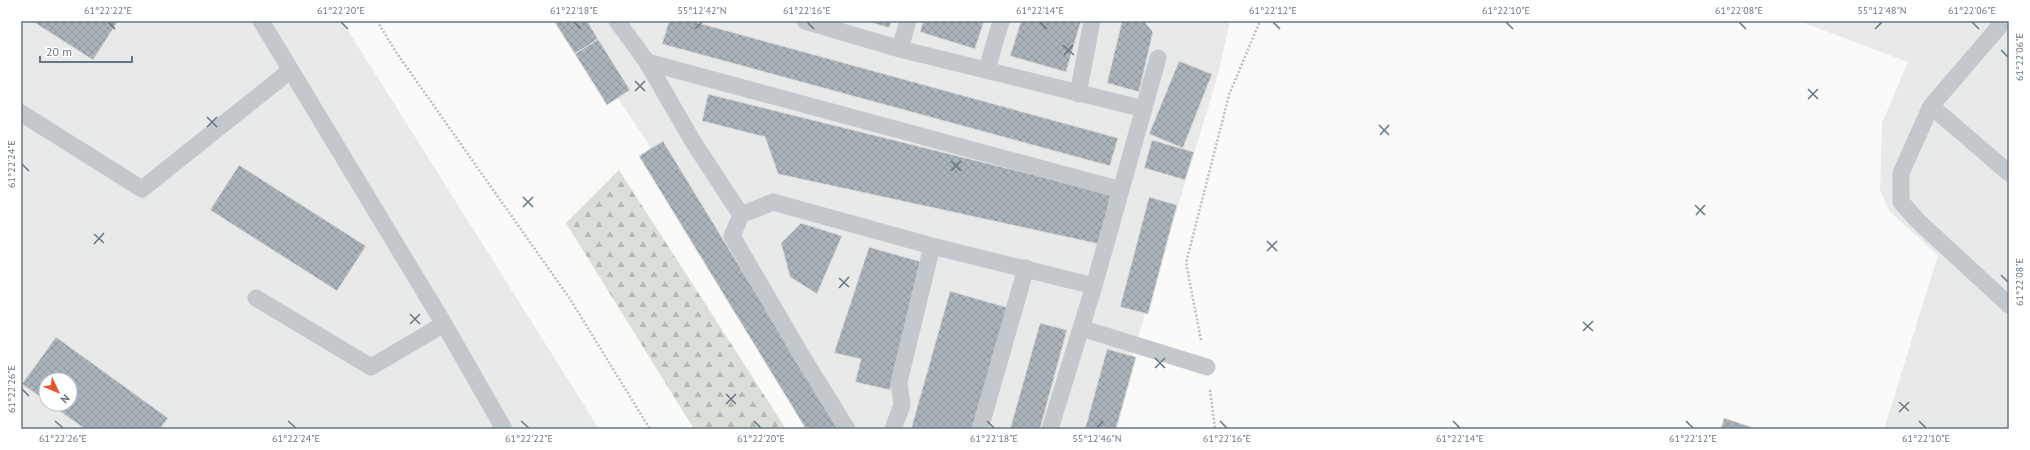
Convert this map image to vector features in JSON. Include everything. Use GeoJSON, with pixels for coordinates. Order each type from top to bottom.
{"type":"FeatureCollection","features":[{"type":"Feature","properties":{"kind":"lane"},"geometry":{"type":"LineString","coordinates":[[261,21],[444,324],[504,429]]}},
{"type":"Feature","properties":{"kind":"lane"},"geometry":{"type":"LineString","coordinates":[[807,21],[900,49],[1144,109]]}},
{"type":"Feature","properties":{"kind":"lane"},"geometry":{"type":"LineString","coordinates":[[900,49],[908,21]]}},
{"type":"Feature","properties":{"kind":"lane"},"geometry":{"type":"LineString","coordinates":[[987,70],[1001,21]]}},
{"type":"Feature","properties":{"kind":"lane"},"geometry":{"type":"LineString","coordinates":[[1078,94],[1092,21]]}},
{"type":"Feature","properties":{"kind":"lane"},"geometry":{"type":"LineString","coordinates":[[2004,21],[1931,106],[1901,172],[1901,202],[1918,222],[2009,305]]}},
{"type":"Feature","properties":{"kind":"lane"},"geometry":{"type":"LineString","coordinates":[[620,23],[647,62],[692,140],[740,215]]}},
{"type":"Feature","properties":{"kind":"lane"},"geometry":{"type":"LineString","coordinates":[[1050,429],[1122,190],[1158,58]]}},
{"type":"Feature","properties":{"kind":"lane"},"geometry":{"type":"LineString","coordinates":[[647,62],[1122,190]]}},
{"type":"Feature","properties":{"kind":"lane"},"geometry":{"type":"LineString","coordinates":[[21,113],[142,189],[291,70]]}},
{"type":"Feature","properties":{"kind":"lane"},"geometry":{"type":"LineString","coordinates":[[1931,106],[2009,173]]}},
{"type":"Feature","properties":{"kind":"lane"},"geometry":{"type":"LineString","coordinates":[[847,429],[732,236],[740,215],[773,202],[932,246],[1094,286]]}},
{"type":"Feature","properties":{"kind":"lane"},"geometry":{"type":"LineString","coordinates":[[893,429],[902,405],[899,382],[932,246]]}},
{"type":"Feature","properties":{"kind":"lane"},"geometry":{"type":"LineString","coordinates":[[980,429],[1026,268]]}},
{"type":"Feature","properties":{"kind":"lane"},"geometry":{"type":"LineString","coordinates":[[256,298],[371,367],[444,324]]}},
{"type":"Feature","properties":{"kind":"lane"},"geometry":{"type":"LineString","coordinates":[[1081,328],[1207,367]]}},
{"type":"Feature","properties":{"kind":"path"},"geometry":{"type":"LineString","coordinates":[[377,21],[396,52],[570,299],[650,429]]}},
{"type":"Feature","properties":{"kind":"path"},"geometry":{"type":"LineString","coordinates":[[1214,429],[1207,367],[1186,263],[1229,95],[1260,21]]}},
{"type":"Feature","properties":{"kind":"shaded area"},"geometry":{"type":"Polygon","coordinates":[[[21,21],[342,21],[599,429],[21,429],[21,21]]]}},
{"type":"Feature","properties":{"kind":"shaded area"},"geometry":{"type":"Polygon","coordinates":[[[566,21],[1230,21],[1218,75],[1110,429],[840,429],[566,21]]]}},
{"type":"Feature","properties":{"kind":"shaded area"},"geometry":{"type":"Polygon","coordinates":[[[1799,21],[2009,21],[2009,429],[1884,429],[1938,255],[1890,212],[1880,190],[1882,123],[1908,62],[1799,21]]]}},
{"type":"Feature","properties":{"kind":"green space"},"geometry":{"type":"Polygon","coordinates":[[[619,170],[786,429],[694,429],[566,223],[619,170]]]}},
{"type":"Feature","properties":{"kind":"building"},"geometry":{"type":"Polygon","coordinates":[[[32,21],[118,21],[93,60],[32,21]]]}},
{"type":"Feature","properties":{"kind":"building"},"geometry":{"type":"Polygon","coordinates":[[[554,21],[587,21],[598,39],[575,54],[554,21]]]}},
{"type":"Feature","properties":{"kind":"building"},"geometry":{"type":"Polygon","coordinates":[[[669,21],[691,21],[1118,138],[1110,166],[662,44],[669,21]]]}},
{"type":"Feature","properties":{"kind":"building"},"geometry":{"type":"Polygon","coordinates":[[[867,21],[892,21],[889,28],[867,21]]]}},
{"type":"Feature","properties":{"kind":"building"},"geometry":{"type":"Polygon","coordinates":[[[923,21],[984,21],[975,49],[920,32],[923,21]]]}},
{"type":"Feature","properties":{"kind":"building"},"geometry":{"type":"Polygon","coordinates":[[[1021,21],[1081,21],[1066,72],[1010,56],[1021,21]]]}},
{"type":"Feature","properties":{"kind":"building"},"geometry":{"type":"Polygon","coordinates":[[[1122,21],[1144,21],[1153,32],[1139,92],[1107,83],[1122,21]]]}},
{"type":"Feature","properties":{"kind":"building"},"geometry":{"type":"Polygon","coordinates":[[[598,39],[630,90],[607,105],[575,54],[598,39]]]}},
{"type":"Feature","properties":{"kind":"building"},"geometry":{"type":"Polygon","coordinates":[[[1179,61],[1212,74],[1183,148],[1149,134],[1179,61]]]}},
{"type":"Feature","properties":{"kind":"building"},"geometry":{"type":"Polygon","coordinates":[[[708,94],[1111,194],[1099,244],[778,174],[765,137],[702,121],[708,94]]]}},
{"type":"Feature","properties":{"kind":"building"},"geometry":{"type":"Polygon","coordinates":[[[1152,140],[1194,152],[1185,180],[1144,168],[1152,140]]]}},
{"type":"Feature","properties":{"kind":"building"},"geometry":{"type":"Polygon","coordinates":[[[663,141],[839,429],[806,429],[639,156],[663,141]]]}},
{"type":"Feature","properties":{"kind":"building"},"geometry":{"type":"Polygon","coordinates":[[[239,165],[366,246],[337,291],[210,210],[239,165]]]}},
{"type":"Feature","properties":{"kind":"building"},"geometry":{"type":"Polygon","coordinates":[[[1149,197],[1177,205],[1148,314],[1120,307],[1149,197]]]}},
{"type":"Feature","properties":{"kind":"building"},"geometry":{"type":"Polygon","coordinates":[[[801,223],[842,236],[817,294],[790,277],[781,243],[801,223]]]}},
{"type":"Feature","properties":{"kind":"building"},"geometry":{"type":"Polygon","coordinates":[[[869,247],[922,262],[890,390],[855,382],[861,359],[834,353],[869,247]]]}},
{"type":"Feature","properties":{"kind":"building"},"geometry":{"type":"Polygon","coordinates":[[[950,291],[1009,308],[975,429],[911,429],[950,291]]]}},
{"type":"Feature","properties":{"kind":"building"},"geometry":{"type":"Polygon","coordinates":[[[1040,323],[1067,330],[1040,429],[1010,429],[1040,323]]]}},
{"type":"Feature","properties":{"kind":"building"},"geometry":{"type":"Polygon","coordinates":[[[56,337],[168,418],[160,429],[85,429],[61,412],[78,412],[78,372],[38,372],[38,395],[22,384],[56,337]]]}},
{"type":"Feature","properties":{"kind":"building"},"geometry":{"type":"Polygon","coordinates":[[[1107,349],[1136,357],[1116,429],[1085,429],[1107,349]]]}},
{"type":"Feature","properties":{"kind":"building"},"geometry":{"type":"Polygon","coordinates":[[[1724,418],[1757,429],[1721,429],[1724,418]]]}}]}
